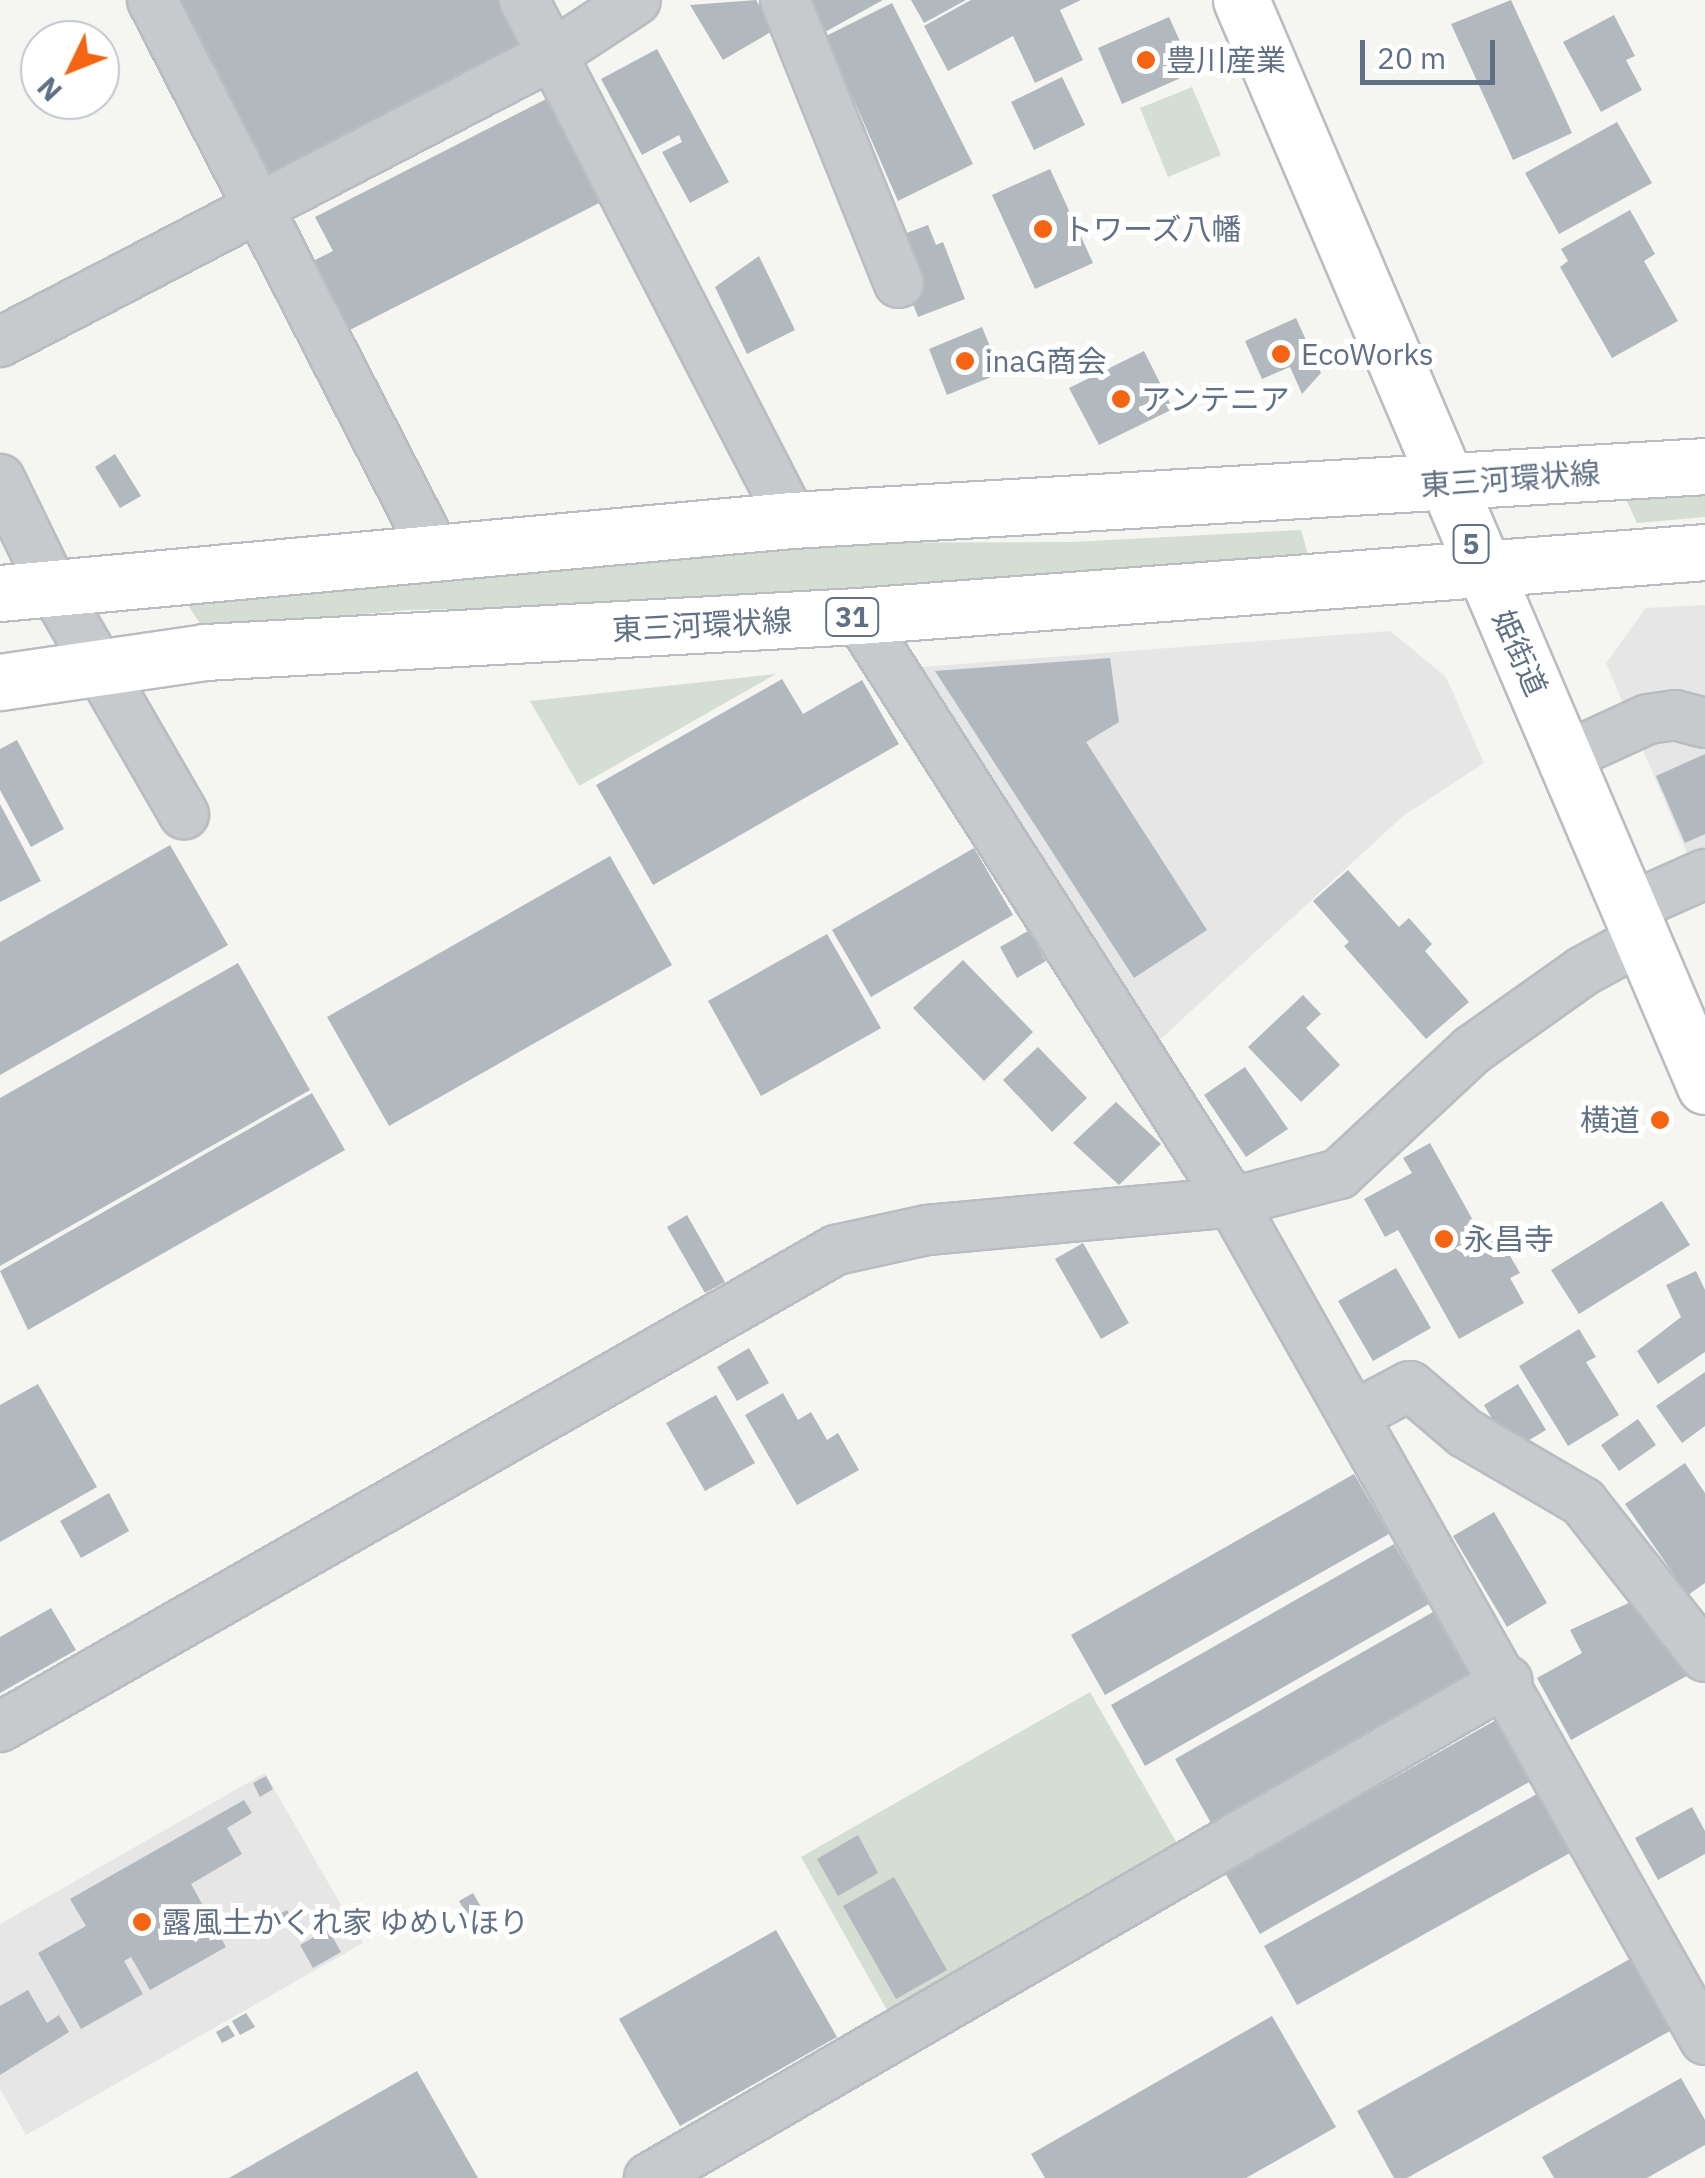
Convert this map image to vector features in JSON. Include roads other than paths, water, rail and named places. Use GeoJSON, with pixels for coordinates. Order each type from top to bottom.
{"type":"FeatureCollection","features":[{"type":"Feature","properties":{"kind":"main road","name":"姫街道"},"geometry":{"type":"LineString","coordinates":[[1241,0],[1444,484],[1638,922],[1705,1086]]}},
{"type":"Feature","properties":{"kind":"main road","name":"東三河環状線"},"geometry":{"type":"LineString","coordinates":[[26,588],[792,520],[1705,466]]}},
{"type":"Feature","properties":{"kind":"main road","name":"東三河環状線"},"geometry":{"type":"LineString","coordinates":[[0,682],[205,652],[858,616],[1705,552]]}},
{"type":"Feature","properties":{"kind":"street"},"geometry":{"type":"LineString","coordinates":[[152,0],[435,552]]}},
{"type":"Feature","properties":{"kind":"street"},"geometry":{"type":"LineString","coordinates":[[524,0],[792,520]]}},
{"type":"Feature","properties":{"kind":"street"},"geometry":{"type":"LineString","coordinates":[[0,342],[552,55],[636,0]]}},
{"type":"Feature","properties":{"kind":"street"},"geometry":{"type":"LineString","coordinates":[[784,0],[899,283]]}},
{"type":"Feature","properties":{"kind":"street"},"geometry":{"type":"LineString","coordinates":[[0,479],[26,588],[103,666],[184,814]]}},
{"type":"Feature","properties":{"kind":"street"},"geometry":{"type":"LineString","coordinates":[[858,616],[1232,1202],[1507,1681],[1705,2040]]}},
{"type":"Feature","properties":{"kind":"street"},"geometry":{"type":"LineString","coordinates":[[1566,757],[1648,719],[1675,715],[1705,724]]}},
{"type":"Feature","properties":{"kind":"street"},"geometry":{"type":"LineString","coordinates":[[0,1727],[836,1250],[927,1230],[1232,1202],[1339,1174],[1472,1050],[1583,971],[1638,922],[1705,874]]}},
{"type":"Feature","properties":{"kind":"street"},"geometry":{"type":"LineString","coordinates":[[1354,1415],[1410,1386],[1465,1433],[1583,1502],[1705,1658]]}},
{"type":"Feature","properties":{"kind":"street"},"geometry":{"type":"LineString","coordinates":[[649,2178],[1507,1681]]}},
{"type":"Feature","properties":{"kind":"place","name":"豊川産業"},"geometry":{"type":"Point","coordinates":[1146,60]}},
{"type":"Feature","properties":{"kind":"place","name":"トワーズ八幡"},"geometry":{"type":"Point","coordinates":[1043,229]}},
{"type":"Feature","properties":{"kind":"place","name":"EcoWorks"},"geometry":{"type":"Point","coordinates":[1281,354]}},
{"type":"Feature","properties":{"kind":"place","name":"inaG商会"},"geometry":{"type":"Point","coordinates":[965,361]}},
{"type":"Feature","properties":{"kind":"place","name":"アンテニア"},"geometry":{"type":"Point","coordinates":[1121,399]}},
{"type":"Feature","properties":{"kind":"place","name":"横道"},"geometry":{"type":"Point","coordinates":[1660,1120]}},
{"type":"Feature","properties":{"kind":"place","name":"永昌寺"},"geometry":{"type":"Point","coordinates":[1444,1239]}},
{"type":"Feature","properties":{"kind":"place","name":"露風土かくれ家 ゆめいほり"},"geometry":{"type":"Point","coordinates":[142,1922]}}]}
